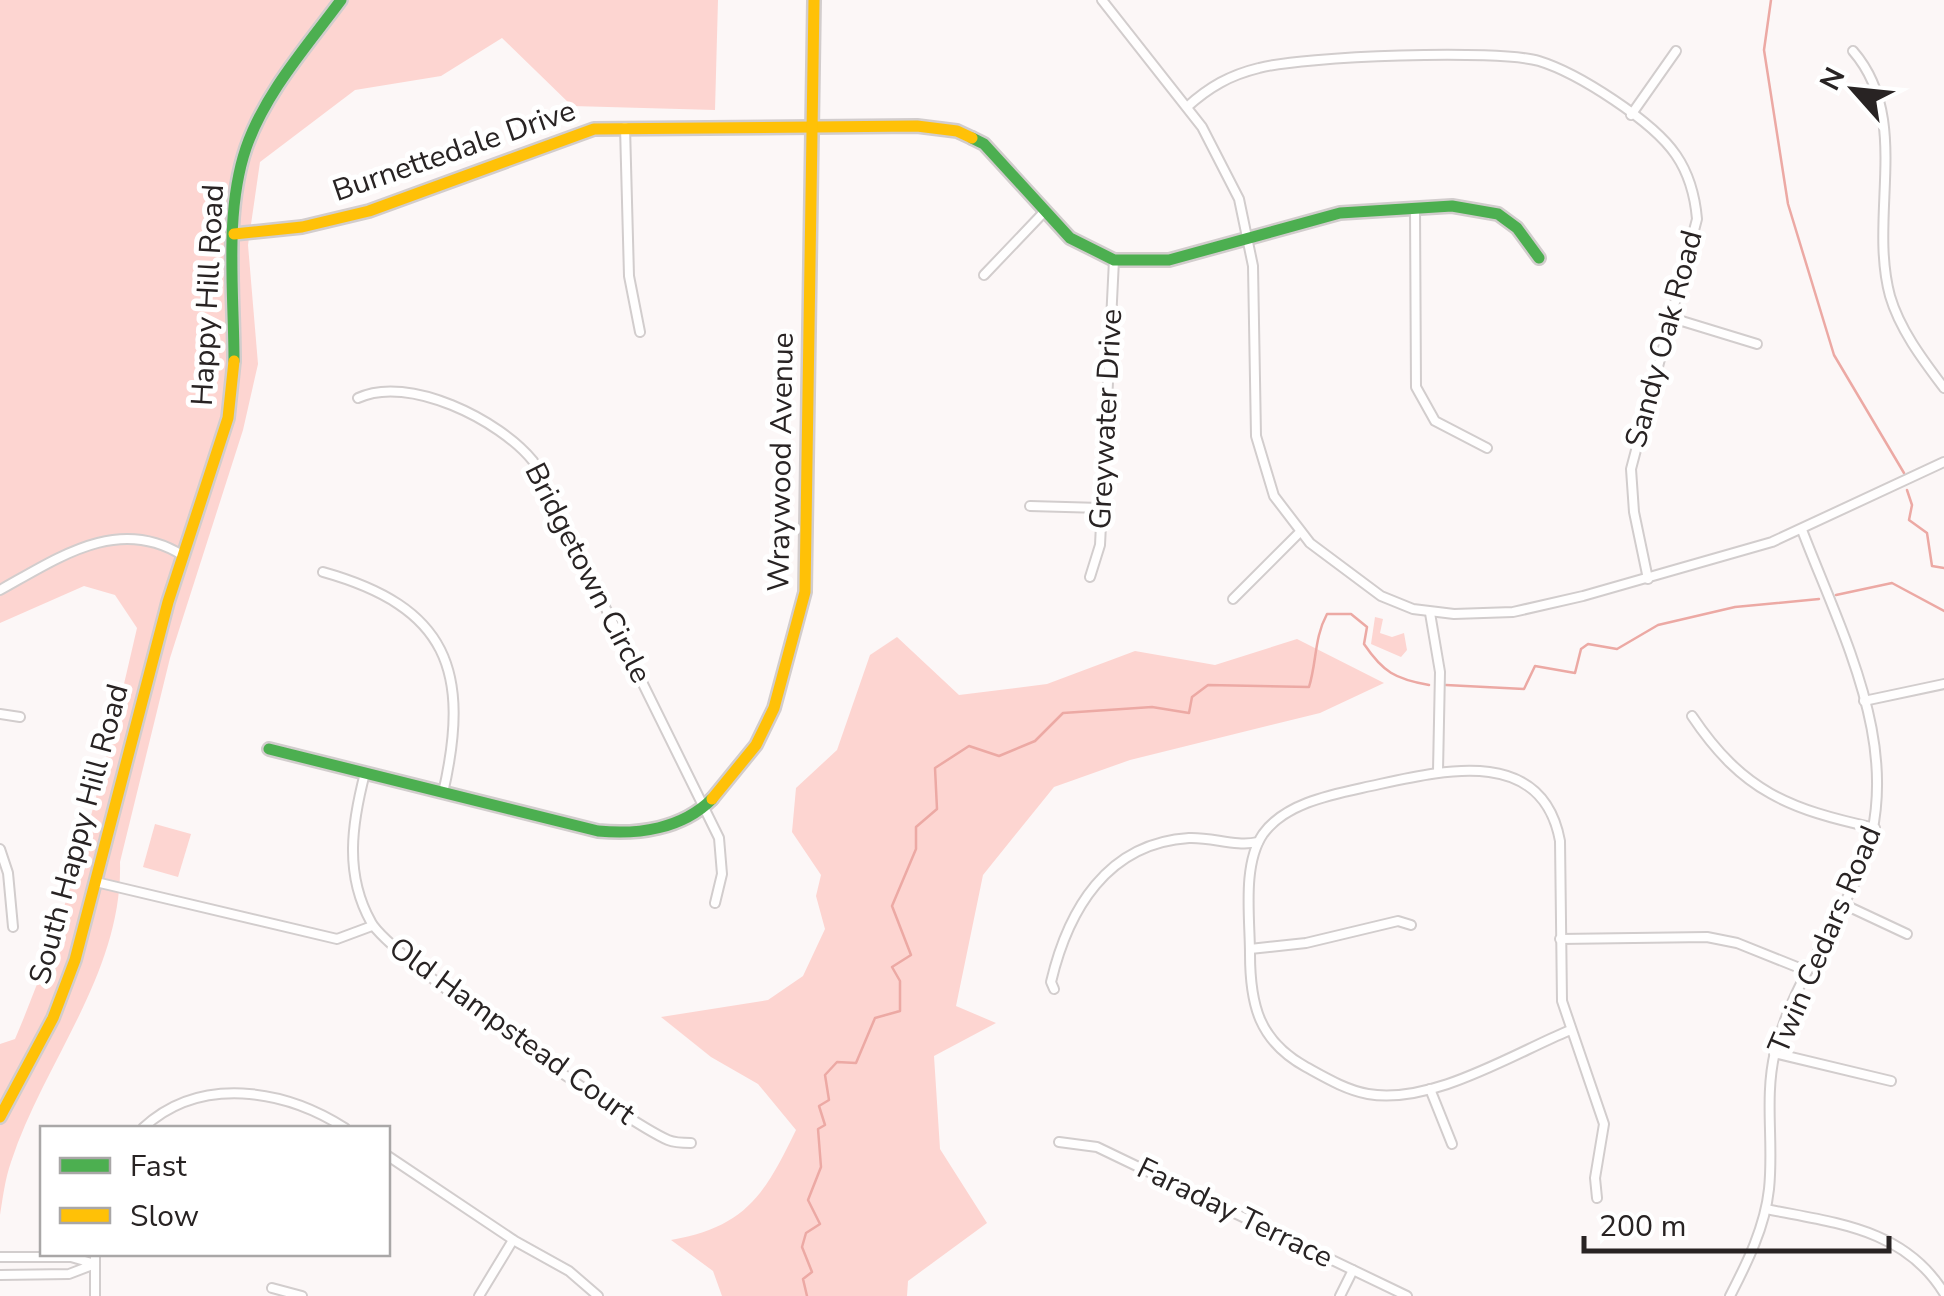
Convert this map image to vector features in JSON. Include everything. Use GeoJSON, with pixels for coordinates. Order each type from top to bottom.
{"type":"FeatureCollection","features":[{"type":"Feature","properties":{"kind":"street","name":"Happy Hill Road"},"geometry":{"type":"LineString","coordinates":[[182,554],[232,401],[234,234],[240,170],[255,127],[291,65],[341,0]]}},
{"type":"Feature","properties":{"kind":"street","name":"Wraywood Avenue"},"geometry":{"type":"LineString","coordinates":[[270,749],[630,833],[664,827],[706,807],[733,781],[752,753],[789,664],[802,618],[806,572],[814,0]]}},
{"type":"Feature","properties":{"kind":"street"},"geometry":{"type":"LineString","coordinates":[[1102,0],[1187,107],[1230,178],[1249,239],[1259,456],[1274,496],[1300,533],[1381,596],[1430,613],[1513,612],[1648,578],[1802,530],[1944,462]]}},
{"type":"Feature","properties":{"kind":"street"},"geometry":{"type":"LineString","coordinates":[[1631,115],[1676,51]]}},
{"type":"Feature","properties":{"kind":"street"},"geometry":{"type":"LineString","coordinates":[[1854,51],[1870,72],[1882,105],[1883,249],[1890,296],[1904,329],[1944,388]]}},
{"type":"Feature","properties":{"kind":"street","name":"Sandy Oak Road"},"geometry":{"type":"LineString","coordinates":[[1187,107],[1216,84],[1271,65],[1505,56],[1552,65],[1631,115],[1677,156],[1696,206],[1695,235],[1631,468],[1634,512],[1648,578]]}},
{"type":"Feature","properties":{"kind":"street","name":"Burnettedale Drive"},"geometry":{"type":"LineString","coordinates":[[234,234],[302,226],[369,212],[575,132],[625,127],[917,126],[967,134],[998,156],[1081,246],[1114,260]]}},
{"type":"Feature","properties":{"kind":"street"},"geometry":{"type":"LineString","coordinates":[[625,127],[629,276],[640,332]]}},
{"type":"Feature","properties":{"kind":"street"},"geometry":{"type":"LineString","coordinates":[[1114,260],[1168,260],[1340,213],[1470,206],[1494,212],[1517,228],[1539,258]]}},
{"type":"Feature","properties":{"kind":"street"},"geometry":{"type":"LineString","coordinates":[[1415,208],[1416,388],[1435,421],[1487,448]]}},
{"type":"Feature","properties":{"kind":"street"},"geometry":{"type":"LineString","coordinates":[[984,275],[1046,210]]}},
{"type":"Feature","properties":{"kind":"street","name":"Greywater Drive"},"geometry":{"type":"LineString","coordinates":[[1090,576],[1098,557],[1114,260]]}},
{"type":"Feature","properties":{"kind":"street"},"geometry":{"type":"LineString","coordinates":[[1672,318],[1756,344]]}},
{"type":"Feature","properties":{"kind":"street","name":"Bridgetown Circle"},"geometry":{"type":"LineString","coordinates":[[358,398],[379,390],[462,408],[494,424],[522,447],[556,505],[706,807],[722,858],[714,903]]}},
{"type":"Feature","properties":{"kind":"street"},"geometry":{"type":"LineString","coordinates":[[1030,506],[1101,508]]}},
{"type":"Feature","properties":{"kind":"street","name":"Twin Cedars Road"},"geometry":{"type":"LineString","coordinates":[[1730,1296],[1766,1208],[1774,1053],[1807,970],[1843,904],[1875,828],[1879,766],[1864,701],[1802,530]]}},
{"type":"Feature","properties":{"kind":"street"},"geometry":{"type":"LineString","coordinates":[[1233,599],[1300,533]]}},
{"type":"Feature","properties":{"kind":"street"},"geometry":{"type":"LineString","coordinates":[[0,590],[114,537],[155,540],[182,554]]}},
{"type":"Feature","properties":{"kind":"street","name":"South Happy Hill Road"},"geometry":{"type":"LineString","coordinates":[[0,1117],[66,987],[182,554]]}},
{"type":"Feature","properties":{"kind":"street"},"geometry":{"type":"LineString","coordinates":[[322,572],[389,595],[418,618],[440,650],[455,704],[454,746],[443,792]]}},
{"type":"Feature","properties":{"kind":"street"},"geometry":{"type":"LineString","coordinates":[[1430,613],[1440,672],[1438,771]]}},
{"type":"Feature","properties":{"kind":"street"},"geometry":{"type":"LineString","coordinates":[[1864,701],[1944,684]]}},
{"type":"Feature","properties":{"kind":"street"},"geometry":{"type":"LineString","coordinates":[[0,714],[20,718]]}},
{"type":"Feature","properties":{"kind":"street"},"geometry":{"type":"LineString","coordinates":[[1692,716],[1726,762],[1757,788],[1798,809],[1875,828]]}},
{"type":"Feature","properties":{"kind":"street"},"geometry":{"type":"LineString","coordinates":[[1568,1031],[1430,1090],[1402,1096],[1369,1094],[1340,1085],[1288,1058],[1264,1032],[1253,1007],[1251,867],[1258,842],[1272,824],[1300,806],[1438,771],[1502,775],[1526,784],[1544,799],[1556,821],[1560,841],[1562,1001],[1568,1031],[1602,1114],[1597,1198]]}},
{"type":"Feature","properties":{"kind":"street","name":"Old Hampstead Court"},"geometry":{"type":"LineString","coordinates":[[365,773],[352,853],[360,900],[372,926],[408,960],[582,1085],[668,1140],[691,1143]]}},
{"type":"Feature","properties":{"kind":"street"},"geometry":{"type":"LineString","coordinates":[[1054,989],[1051,982],[1066,929],[1084,896],[1111,867],[1138,851],[1170,840],[1258,842]]}},
{"type":"Feature","properties":{"kind":"street"},"geometry":{"type":"LineString","coordinates":[[0,850],[8,874],[13,927]]}},
{"type":"Feature","properties":{"kind":"street"},"geometry":{"type":"LineString","coordinates":[[96,882],[337,939],[372,926]]}},
{"type":"Feature","properties":{"kind":"street"},"geometry":{"type":"LineString","coordinates":[[1843,904],[1907,934]]}},
{"type":"Feature","properties":{"kind":"street"},"geometry":{"type":"LineString","coordinates":[[1250,949],[1306,943],[1398,921],[1411,926]]}},
{"type":"Feature","properties":{"kind":"street"},"geometry":{"type":"LineString","coordinates":[[1560,939],[1707,937],[1737,943],[1807,970]]}},
{"type":"Feature","properties":{"kind":"street"},"geometry":{"type":"LineString","coordinates":[[1774,1053],[1890,1082]]}},
{"type":"Feature","properties":{"kind":"street"},"geometry":{"type":"LineString","coordinates":[[1430,1090],[1452,1144]]}},
{"type":"Feature","properties":{"kind":"street"},"geometry":{"type":"LineString","coordinates":[[144,1126],[189,1099],[235,1093],[298,1103],[342,1126]]}},
{"type":"Feature","properties":{"kind":"street","name":"Faraday Terrace"},"geometry":{"type":"LineString","coordinates":[[1059,1142],[1097,1147],[1408,1296]]}},
{"type":"Feature","properties":{"kind":"street"},"geometry":{"type":"LineString","coordinates":[[390,1157],[513,1240],[569,1271],[598,1296]]}},
{"type":"Feature","properties":{"kind":"street"},"geometry":{"type":"LineString","coordinates":[[1766,1208],[1878,1234],[1918,1260],[1944,1293]]}},
{"type":"Feature","properties":{"kind":"street"},"geometry":{"type":"LineString","coordinates":[[479,1296],[513,1240]]}},
{"type":"Feature","properties":{"kind":"street"},"geometry":{"type":"LineString","coordinates":[[95,1256],[95,1296]]}},
{"type":"Feature","properties":{"kind":"street"},"geometry":{"type":"LineString","coordinates":[[0,1257],[71,1257],[95,1264]]}},
{"type":"Feature","properties":{"kind":"street"},"geometry":{"type":"LineString","coordinates":[[0,1275],[68,1274],[95,1264]]}},
{"type":"Feature","properties":{"kind":"street"},"geometry":{"type":"LineString","coordinates":[[1340,1296],[1353,1270]]}},
{"type":"Feature","properties":{"kind":"street"},"geometry":{"type":"LineString","coordinates":[[272,1288],[302,1296]]}},
{"type":"Feature","properties":{"kind":"shaded area"},"geometry":{"type":"Polygon","coordinates":[[[0,0],[718,0],[715,110],[572,106],[502,38],[441,76],[355,90],[260,162],[248,245],[258,364],[243,430],[170,658],[120,862],[118,903],[109,941],[96,979],[25,1125],[9,1168],[0,1215],[0,1044],[15,1039],[54,938],[99,785],[137,628],[115,595],[84,586],[0,623],[0,0]]]}},
{"type":"Feature","properties":{"kind":"shaded area"},"geometry":{"type":"Polygon","coordinates":[[[1375,617],[1383,619],[1380,633],[1392,637],[1404,633],[1407,650],[1401,657],[1371,644],[1375,617]]]}},
{"type":"Feature","properties":{"kind":"shaded area"},"geometry":{"type":"Polygon","coordinates":[[[897,637],[959,695],[1047,684],[1135,651],[1215,665],[1297,639],[1384,683],[1320,713],[1130,760],[1054,787],[983,875],[956,1006],[996,1023],[934,1056],[940,1149],[987,1223],[908,1281],[907,1296],[722,1296],[713,1271],[671,1240],[717,1227],[749,1205],[773,1173],[796,1130],[758,1084],[711,1057],[661,1017],[768,1000],[803,976],[825,929],[816,896],[821,875],[792,832],[796,788],[837,750],[870,655],[897,637]]]}},
{"type":"Feature","properties":{"kind":"shaded area"},"geometry":{"type":"Polygon","coordinates":[[[155,824],[191,834],[178,877],[143,867],[155,824]]]}},
{"type":"Feature","properties":{"kind":"waterway"},"geometry":{"type":"LineString","coordinates":[[1771,0],[1764,50],[1788,204],[1834,355],[1904,473]]}},
{"type":"Feature","properties":{"kind":"waterway"},"geometry":{"type":"LineString","coordinates":[[1907,490],[1912,505],[1909,520],[1927,533],[1932,566],[1944,568]]}},
{"type":"Feature","properties":{"kind":"waterway"},"geometry":{"type":"LineString","coordinates":[[1836,595],[1892,583],[1944,611]]}},
{"type":"Feature","properties":{"kind":"waterway"},"geometry":{"type":"LineString","coordinates":[[1446,685],[1524,689],[1535,666],[1575,673],[1581,649],[1588,644],[1617,649],[1658,625],[1735,607],[1819,599]]}},
{"type":"Feature","properties":{"kind":"waterway"},"geometry":{"type":"LineString","coordinates":[[807,1296],[803,1279],[812,1272],[802,1247],[806,1233],[820,1224],[808,1200],[821,1167],[818,1129],[825,1125],[819,1106],[829,1100],[825,1075],[837,1062],[856,1063],[875,1018],[900,1011],[900,981],[892,967],[911,955],[892,906],[916,849],[916,827],[937,809],[935,768],[969,746],[999,756],[1035,741],[1063,713],[1152,707],[1189,713],[1192,697],[1208,685],[1309,687],[1327,614],[1351,614],[1367,627],[1364,644],[1384,668],[1399,677],[1429,685]]}},
{"type":"Feature","properties":{"kind":"traffic: fast"},"geometry":{"type":"LineString","coordinates":[[234,361],[233,226],[246,148],[275,89],[341,0]]}},
{"type":"Feature","properties":{"kind":"traffic: fast"},"geometry":{"type":"LineString","coordinates":[[972,138],[984,144],[1070,238],[1114,260],[1169,260],[1340,213],[1452,206],[1498,214],[1517,228],[1539,258]]}},
{"type":"Feature","properties":{"kind":"traffic: fast"},"geometry":{"type":"LineString","coordinates":[[269,749],[598,831],[659,828],[687,817],[712,799]]}},
{"type":"Feature","properties":{"kind":"traffic: slow"},"geometry":{"type":"LineString","coordinates":[[712,799],[756,745],[774,708],[805,592],[814,0]]}},
{"type":"Feature","properties":{"kind":"traffic: slow"},"geometry":{"type":"LineString","coordinates":[[234,234],[302,227],[369,211],[594,129],[917,126],[957,131],[972,138]]}},
{"type":"Feature","properties":{"kind":"traffic: slow"},"geometry":{"type":"LineString","coordinates":[[0,1117],[53,1018],[75,960],[168,602],[228,418],[234,361]]}}]}
